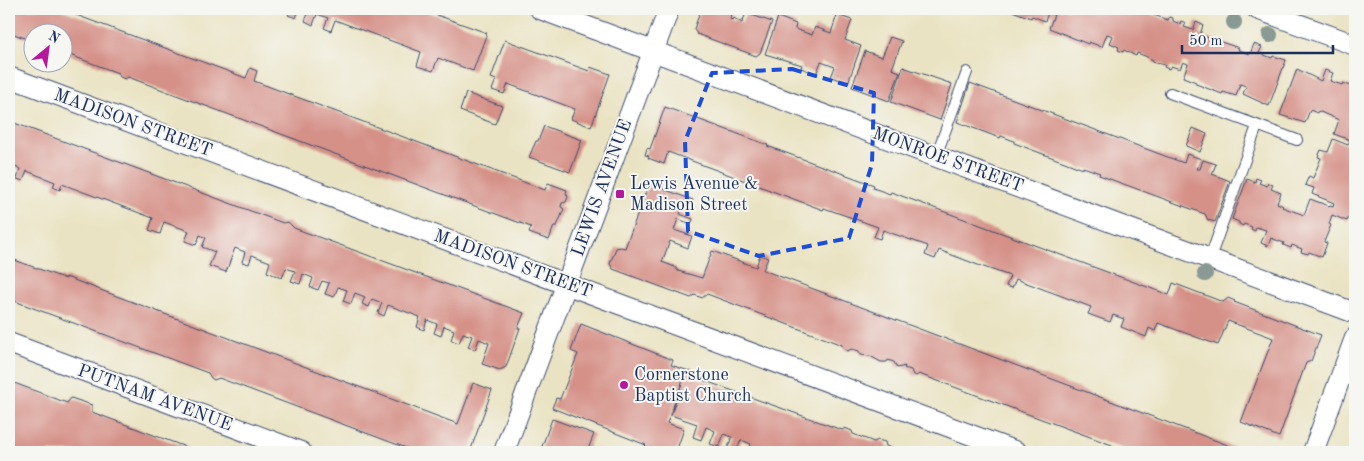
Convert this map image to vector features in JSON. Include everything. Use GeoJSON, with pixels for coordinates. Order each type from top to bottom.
{"type":"FeatureCollection","features":[{"type":"Feature","properties":{"kind":"street","name":"MONROE STREET"},"geometry":{"type":"LineString","coordinates":[[540,9],[1355,312]]}},
{"type":"Feature","properties":{"kind":"street","name":"LEWIS AVENUE"},"geometry":{"type":"LineString","coordinates":[[504,452],[669,9]]}},
{"type":"Feature","properties":{"kind":"street"},"geometry":{"type":"LineString","coordinates":[[1257,9],[1355,45]]}},
{"type":"Feature","properties":{"kind":"street","name":"MADISON STREET"},"geometry":{"type":"LineString","coordinates":[[9,77],[1017,452]]}},
{"type":"Feature","properties":{"kind":"street"},"geometry":{"type":"LineString","coordinates":[[1313,452],[1355,338]]}},
{"type":"Feature","properties":{"kind":"street","name":"PUTNAM AVENUE"},"geometry":{"type":"LineString","coordinates":[[9,343],[301,452]]}},
{"type":"Feature","properties":{"kind":"lane"},"geometry":{"type":"LineString","coordinates":[[936,156],[967,72]]}},
{"type":"Feature","properties":{"kind":"lane"},"geometry":{"type":"LineString","coordinates":[[1170,93],[1296,140]]}},
{"type":"Feature","properties":{"kind":"lane"},"geometry":{"type":"LineString","coordinates":[[1210,258],[1257,126]]}},
{"type":"Feature","properties":{"kind":"highlighted area"},"geometry":{"type":"Polygon","coordinates":[[[792,69],[874,93],[872,164],[849,238],[759,256],[688,231],[685,141],[712,73],[792,69]]]}},
{"type":"Feature","properties":{"kind":"building"},"geometry":{"type":"Polygon","coordinates":[[[9,9],[60,9],[246,78],[250,68],[257,71],[254,81],[545,190],[548,183],[567,190],[568,197],[566,202],[562,203],[561,207],[564,209],[557,226],[554,226],[549,240],[529,233],[531,227],[128,77],[125,79],[120,77],[118,73],[72,56],[72,22],[22,22],[22,37],[9,32],[9,9]]]}},
{"type":"Feature","properties":{"kind":"building"},"geometry":{"type":"Polygon","coordinates":[[[291,9],[299,9],[296,18],[288,15],[291,9]]]}},
{"type":"Feature","properties":{"kind":"building"},"geometry":{"type":"Polygon","coordinates":[[[305,9],[420,9],[487,33],[473,71],[438,58],[433,71],[417,66],[421,52],[335,20],[331,31],[324,28],[328,18],[317,14],[313,25],[305,21],[309,11],[305,9]]]}},
{"type":"Feature","properties":{"kind":"building"},"geometry":{"type":"Polygon","coordinates":[[[701,9],[734,9],[730,19],[733,20],[734,18],[742,23],[746,13],[772,22],[760,53],[756,56],[697,34],[694,29],[701,9]]]}},
{"type":"Feature","properties":{"kind":"building"},"geometry":{"type":"Polygon","coordinates":[[[1007,9],[1139,9],[1146,12],[1147,9],[1153,11],[1151,14],[1168,20],[1169,17],[1173,18],[1173,21],[1180,24],[1181,21],[1186,23],[1184,27],[1193,30],[1196,22],[1203,25],[1200,35],[1239,48],[1238,50],[1250,54],[1254,44],[1262,47],[1259,53],[1272,58],[1273,56],[1286,60],[1269,106],[1243,94],[1246,86],[1240,84],[1236,96],[1223,92],[1222,94],[1196,84],[1196,82],[1183,77],[1188,64],[1183,62],[1180,69],[1171,66],[1169,69],[1164,67],[1165,65],[1152,62],[1153,60],[1137,53],[1136,56],[1124,50],[1123,52],[1118,50],[1119,47],[1110,43],[1113,36],[1107,34],[1102,47],[1089,42],[1088,44],[1049,28],[1054,15],[1048,13],[1045,21],[1007,9]]]}},
{"type":"Feature","properties":{"kind":"building"},"geometry":{"type":"Polygon","coordinates":[[[837,15],[852,20],[845,40],[861,46],[848,83],[831,77],[835,67],[821,62],[816,74],[801,68],[802,65],[765,54],[778,17],[796,24],[795,29],[812,35],[815,27],[831,33],[837,15]]]}},
{"type":"Feature","properties":{"kind":"building"},"geometry":{"type":"Polygon","coordinates":[[[890,37],[902,41],[892,69],[900,72],[889,101],[852,87],[865,51],[882,57],[890,37]]]}},
{"type":"Feature","properties":{"kind":"building"},"geometry":{"type":"Polygon","coordinates":[[[505,40],[589,71],[590,67],[610,74],[591,127],[571,119],[575,109],[508,84],[504,94],[492,90],[496,80],[491,78],[505,40]]]}},
{"type":"Feature","properties":{"kind":"building"},"geometry":{"type":"Polygon","coordinates":[[[903,67],[952,84],[940,120],[891,102],[903,67]]]}},
{"type":"Feature","properties":{"kind":"building"},"geometry":{"type":"Polygon","coordinates":[[[1297,69],[1321,81],[1325,70],[1333,73],[1330,81],[1351,86],[1350,89],[1355,91],[1355,216],[1350,214],[1347,221],[1332,215],[1329,224],[1331,225],[1324,242],[1327,243],[1322,257],[1309,252],[1308,254],[1301,252],[1302,249],[1292,245],[1291,248],[1271,238],[1268,246],[1261,243],[1266,230],[1256,227],[1255,231],[1251,229],[1252,227],[1244,224],[1243,226],[1232,219],[1247,179],[1255,182],[1256,178],[1261,180],[1259,183],[1267,186],[1268,183],[1273,185],[1271,189],[1281,193],[1277,203],[1282,207],[1304,215],[1310,199],[1333,206],[1334,203],[1312,194],[1314,188],[1305,185],[1309,176],[1313,178],[1321,158],[1318,157],[1321,150],[1328,152],[1333,139],[1348,145],[1350,140],[1334,134],[1339,120],[1318,111],[1317,113],[1310,110],[1305,123],[1280,115],[1297,69]]]}},
{"type":"Feature","properties":{"kind":"building"},"geometry":{"type":"Polygon","coordinates":[[[970,83],[1184,163],[1187,154],[1201,159],[1197,169],[1200,169],[1203,160],[1216,164],[1212,174],[1230,181],[1215,222],[1208,220],[1205,214],[1099,175],[1100,173],[1083,167],[1083,169],[1014,143],[1014,141],[1001,136],[1000,138],[957,122],[970,83]]]}},
{"type":"Feature","properties":{"kind":"building"},"geometry":{"type":"Polygon","coordinates":[[[466,93],[502,106],[495,124],[460,111],[466,93]]]}},
{"type":"Feature","properties":{"kind":"building"},"geometry":{"type":"Polygon","coordinates":[[[665,107],[874,185],[873,188],[890,194],[891,192],[1169,295],[1173,283],[1223,302],[1228,298],[1321,335],[1311,361],[1306,363],[1279,437],[1241,422],[1273,338],[1228,321],[1218,345],[1158,323],[1155,331],[1149,328],[1146,337],[1121,327],[1124,319],[1113,315],[1110,322],[1088,314],[1091,307],[1016,279],[1012,288],[1006,286],[1010,276],[939,250],[935,259],[925,255],[928,246],[883,230],[880,239],[874,237],[878,227],[824,208],[823,210],[668,152],[664,164],[648,158],[649,156],[645,155],[647,148],[650,149],[665,107]]]}},
{"type":"Feature","properties":{"kind":"building"},"geometry":{"type":"Polygon","coordinates":[[[9,121],[283,223],[288,222],[294,228],[524,313],[506,367],[500,370],[482,364],[489,343],[479,339],[475,350],[468,347],[472,336],[463,333],[459,343],[451,340],[454,330],[444,326],[441,336],[434,333],[437,324],[427,320],[424,330],[417,327],[420,317],[388,305],[384,316],[378,313],[382,303],[372,299],[369,307],[362,304],[365,297],[355,293],[351,304],[343,301],[347,290],[338,287],[334,297],[325,294],[329,283],[322,281],[318,290],[310,287],[313,278],[303,274],[300,284],[291,281],[295,271],[286,268],[282,278],[267,272],[270,262],[252,255],[249,264],[242,262],[245,252],[235,248],[226,272],[209,266],[215,252],[202,247],[206,238],[200,235],[196,245],[185,241],[189,231],[164,222],[160,234],[149,230],[153,218],[62,184],[60,190],[53,187],[55,182],[27,171],[23,181],[17,179],[20,169],[9,164],[9,121]]]}},
{"type":"Feature","properties":{"kind":"building"},"geometry":{"type":"Polygon","coordinates":[[[544,126],[582,140],[570,172],[529,157],[544,126]]]}},
{"type":"Feature","properties":{"kind":"building"},"geometry":{"type":"Polygon","coordinates":[[[1193,128],[1207,134],[1200,152],[1186,146],[1193,128]]]}},
{"type":"Feature","properties":{"kind":"building"},"geometry":{"type":"Polygon","coordinates":[[[644,182],[693,200],[690,206],[684,204],[680,214],[693,219],[691,224],[678,219],[674,230],[692,236],[688,248],[670,241],[662,262],[675,267],[678,271],[702,278],[712,251],[756,267],[760,255],[768,258],[763,270],[1246,452],[1131,452],[919,374],[913,375],[911,370],[904,368],[905,366],[897,368],[894,362],[888,360],[887,362],[881,362],[870,356],[861,355],[859,351],[852,349],[847,351],[842,345],[707,294],[702,298],[695,295],[691,298],[613,269],[610,264],[616,248],[625,248],[647,189],[642,188],[644,182]]]}},
{"type":"Feature","properties":{"kind":"building"},"geometry":{"type":"Polygon","coordinates":[[[9,258],[66,279],[66,277],[458,424],[473,383],[492,390],[470,452],[417,452],[219,378],[214,380],[208,373],[9,299],[9,258]]]}},
{"type":"Feature","properties":{"kind":"building"},"geometry":{"type":"Polygon","coordinates":[[[581,324],[673,360],[671,365],[695,373],[697,378],[842,430],[845,428],[852,431],[853,434],[874,442],[878,440],[885,442],[886,446],[901,452],[773,452],[759,447],[757,452],[748,452],[751,444],[741,440],[736,452],[727,450],[732,437],[724,434],[719,447],[710,444],[715,431],[706,427],[701,440],[693,437],[697,424],[671,415],[683,380],[667,423],[684,429],[676,452],[661,452],[645,446],[552,408],[556,398],[560,399],[578,354],[571,351],[581,324]]]}},
{"type":"Feature","properties":{"kind":"building"},"geometry":{"type":"Polygon","coordinates":[[[9,381],[67,403],[71,398],[92,405],[92,412],[199,452],[9,452],[9,381]]]}},
{"type":"Feature","properties":{"kind":"building"},"geometry":{"type":"Polygon","coordinates":[[[552,419],[594,434],[587,452],[540,452],[552,419]]]}},
{"type":"Feature","properties":{"kind":"place","name":"Lewis Avenue & Madison Street"},"geometry":{"type":"Point","coordinates":[620,194]}},
{"type":"Feature","properties":{"kind":"place","name":"Cornerstone Baptist Church"},"geometry":{"type":"Point","coordinates":[624,385]}}]}
